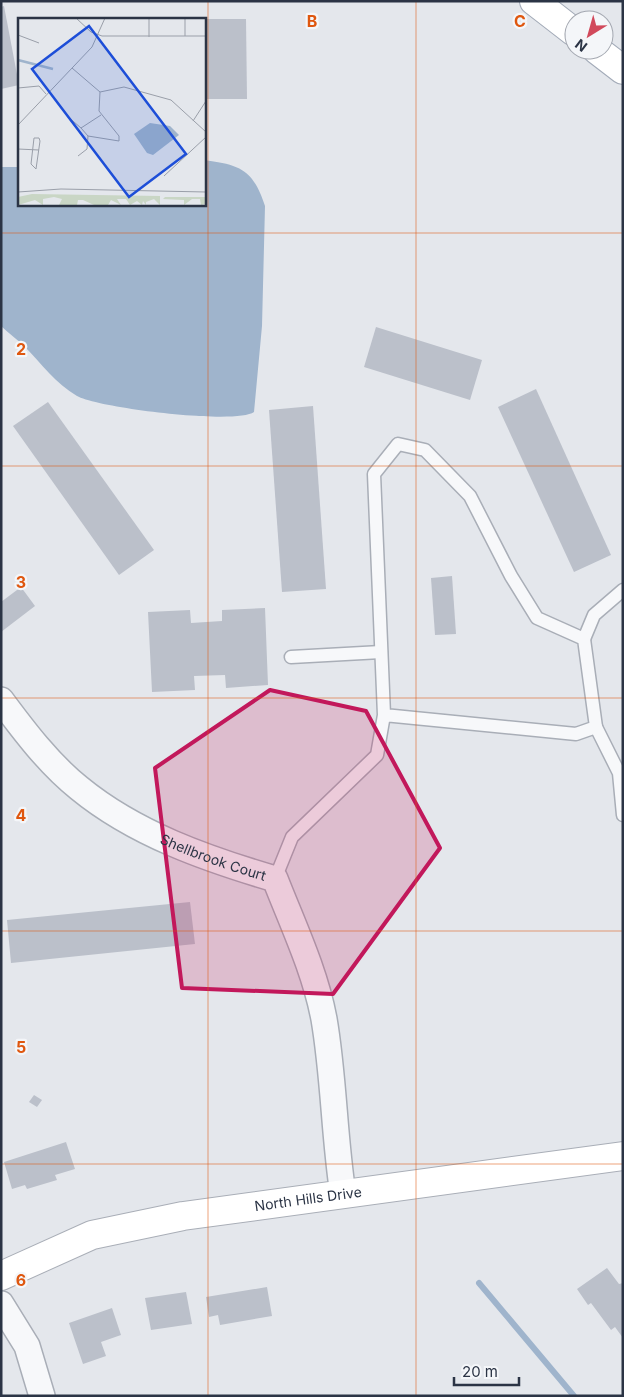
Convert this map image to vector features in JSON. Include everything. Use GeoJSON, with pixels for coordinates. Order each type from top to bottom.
{"type":"FeatureCollection","features":[{"type":"Feature","properties":{"kind":"main road"},"geometry":{"type":"LineString","coordinates":[[534,1],[564,24]]}},
{"type":"Feature","properties":{"kind":"main road"},"geometry":{"type":"LineString","coordinates":[[610,60],[623,70]]}},
{"type":"Feature","properties":{"kind":"main road","name":"North Hills Drive"},"geometry":{"type":"LineString","coordinates":[[1,1276],[92,1235],[183,1216],[623,1156]]}},
{"type":"Feature","properties":{"kind":"street","name":"Shellbrook Court"},"geometry":{"type":"LineString","coordinates":[[1,700],[50,761],[78,788],[109,810],[142,829],[182,846],[228,865],[275,879],[315,984],[324,1018],[332,1075],[343,1194]]}},
{"type":"Feature","properties":{"kind":"street"},"geometry":{"type":"LineString","coordinates":[[1,1304],[27,1346],[42,1396]]}},
{"type":"Feature","properties":{"kind":"lane"},"geometry":{"type":"LineString","coordinates":[[275,879],[292,837],[376,755],[384,715],[374,474],[398,444],[425,450],[470,496],[511,576],[537,618],[584,639]]}},
{"type":"Feature","properties":{"kind":"lane"},"geometry":{"type":"LineString","coordinates":[[623,590],[594,615],[584,639],[596,727],[619,773],[623,815]]}},
{"type":"Feature","properties":{"kind":"lane"},"geometry":{"type":"LineString","coordinates":[[291,657],[381,652]]}},
{"type":"Feature","properties":{"kind":"lane"},"geometry":{"type":"LineString","coordinates":[[384,715],[576,734],[596,727]]}},
{"type":"Feature","properties":{"kind":"highlighted area"},"geometry":{"type":"Polygon","coordinates":[[[270,690],[366,711],[440,848],[333,994],[182,988],[155,768],[270,690]]]}},
{"type":"Feature","properties":{"kind":"water"},"geometry":{"type":"Polygon","coordinates":[[[205,160],[227,164],[244,171],[255,184],[265,206],[262,326],[254,412],[242,416],[222,417],[137,410],[90,401],[69,391],[55,379],[24,346],[1,326],[1,167],[18,167],[18,205],[205,205],[205,160]]]}},
{"type":"Feature","properties":{"kind":"building"},"geometry":{"type":"Polygon","coordinates":[[[4,6],[18,85],[1,89],[1,7],[4,6]]]}},
{"type":"Feature","properties":{"kind":"building"},"geometry":{"type":"Polygon","coordinates":[[[205,19],[246,19],[247,99],[205,99],[205,19]]]}},
{"type":"Feature","properties":{"kind":"building"},"geometry":{"type":"Polygon","coordinates":[[[376,327],[482,360],[470,400],[364,367],[376,327]]]}},
{"type":"Feature","properties":{"kind":"building"},"geometry":{"type":"Polygon","coordinates":[[[536,389],[611,555],[574,572],[498,407],[536,389]]]}},
{"type":"Feature","properties":{"kind":"building"},"geometry":{"type":"Polygon","coordinates":[[[48,402],[154,550],[119,575],[13,426],[48,402]]]}},
{"type":"Feature","properties":{"kind":"building"},"geometry":{"type":"Polygon","coordinates":[[[313,406],[326,589],[282,592],[269,410],[313,406]]]}},
{"type":"Feature","properties":{"kind":"building"},"geometry":{"type":"Polygon","coordinates":[[[452,576],[456,634],[435,635],[431,578],[452,576]]]}},
{"type":"Feature","properties":{"kind":"building"},"geometry":{"type":"Polygon","coordinates":[[[21,587],[35,606],[1,632],[1,602],[21,587]]]}},
{"type":"Feature","properties":{"kind":"building"},"geometry":{"type":"Polygon","coordinates":[[[265,608],[268,685],[226,688],[225,675],[194,676],[195,690],[152,692],[148,612],[190,610],[191,623],[222,621],[222,610],[265,608]]]}},
{"type":"Feature","properties":{"kind":"building"},"geometry":{"type":"Polygon","coordinates":[[[190,902],[195,944],[11,963],[7,920],[190,902]]]}},
{"type":"Feature","properties":{"kind":"building"},"geometry":{"type":"Polygon","coordinates":[[[34,1095],[42,1100],[37,1107],[29,1102],[34,1095]]]}},
{"type":"Feature","properties":{"kind":"building"},"geometry":{"type":"Polygon","coordinates":[[[66,1142],[75,1169],[55,1175],[57,1180],[27,1189],[25,1185],[12,1189],[4,1162],[66,1142]]]}},
{"type":"Feature","properties":{"kind":"building"},"geometry":{"type":"Polygon","coordinates":[[[607,1268],[619,1284],[623,1283],[623,1338],[615,1327],[611,1330],[591,1303],[588,1305],[577,1289],[607,1268]]]}},
{"type":"Feature","properties":{"kind":"building"},"geometry":{"type":"Polygon","coordinates":[[[267,1287],[272,1316],[220,1325],[218,1315],[209,1317],[206,1297],[267,1287]]]}},
{"type":"Feature","properties":{"kind":"building"},"geometry":{"type":"Polygon","coordinates":[[[186,1292],[192,1324],[151,1330],[145,1298],[186,1292]]]}},
{"type":"Feature","properties":{"kind":"building"},"geometry":{"type":"Polygon","coordinates":[[[112,1308],[121,1335],[101,1342],[106,1356],[83,1364],[69,1323],[112,1308]]]}},
{"type":"Feature","properties":{"kind":"waterway"},"geometry":{"type":"LineString","coordinates":[[479,1283],[574,1396]]}}]}
